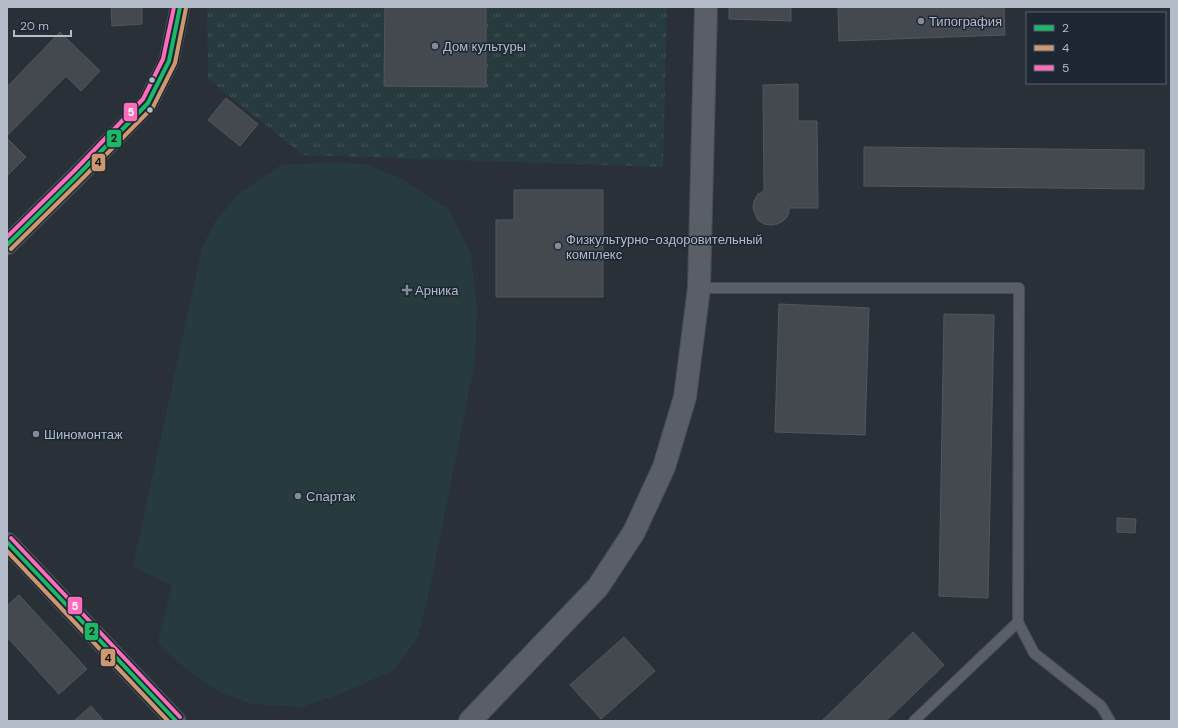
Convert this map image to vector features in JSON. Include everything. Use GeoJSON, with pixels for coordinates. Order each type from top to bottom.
{"type":"FeatureCollection","features":[{"type":"Feature","properties":{"kind":"street"},"geometry":{"type":"LineString","coordinates":[[7,245],[148,103],[170,61],[180,7]]}},
{"type":"Feature","properties":{"kind":"street"},"geometry":{"type":"LineString","coordinates":[[470,721],[598,587],[634,532],[664,467],[685,397],[699,288],[706,7]]}},
{"type":"Feature","properties":{"kind":"street"},"geometry":{"type":"LineString","coordinates":[[7,542],[176,721]]}},
{"type":"Feature","properties":{"kind":"lane"},"geometry":{"type":"LineString","coordinates":[[699,288],[1019,288],[1018,622],[1034,653],[1101,706],[1110,721]]}},
{"type":"Feature","properties":{"kind":"lane"},"geometry":{"type":"LineString","coordinates":[[914,721],[1018,622]]}},
{"type":"Feature","properties":{"kind":"green space"},"geometry":{"type":"Polygon","coordinates":[[[207,7],[667,7],[663,167],[303,155],[208,79],[207,7]]]}},
{"type":"Feature","properties":{"kind":"green space","name":"Спартак"},"geometry":{"type":"Polygon","coordinates":[[[333,162],[364,164],[398,177],[448,208],[471,254],[477,307],[475,361],[428,598],[417,639],[394,670],[343,693],[301,707],[251,704],[214,689],[185,668],[158,642],[172,586],[133,566],[202,248],[215,222],[238,194],[281,165],[333,162]]]}},
{"type":"Feature","properties":{"kind":"building"},"geometry":{"type":"Polygon","coordinates":[[[111,7],[142,7],[142,24],[112,26],[111,7]]]}},
{"type":"Feature","properties":{"kind":"building","name":"Дом культуры"},"geometry":{"type":"Polygon","coordinates":[[[385,7],[486,7],[486,87],[384,86],[385,7]]]}},
{"type":"Feature","properties":{"kind":"building"},"geometry":{"type":"Polygon","coordinates":[[[729,7],[791,7],[791,21],[729,19],[729,7]]]}},
{"type":"Feature","properties":{"kind":"building","name":"Типография"},"geometry":{"type":"Polygon","coordinates":[[[838,7],[1004,7],[1005,35],[839,41],[838,7]]]}},
{"type":"Feature","properties":{"kind":"building"},"geometry":{"type":"Polygon","coordinates":[[[60,32],[100,71],[81,91],[66,76],[7,136],[7,87],[60,32]]]}},
{"type":"Feature","properties":{"kind":"building"},"geometry":{"type":"Polygon","coordinates":[[[798,84],[798,121],[817,121],[818,208],[789,208],[787,217],[783,221],[771,225],[764,224],[758,220],[753,208],[754,201],[758,194],[764,191],[763,85],[798,84]]]}},
{"type":"Feature","properties":{"kind":"building"},"geometry":{"type":"Polygon","coordinates":[[[226,98],[258,124],[240,146],[208,120],[226,98]]]}},
{"type":"Feature","properties":{"kind":"building"},"geometry":{"type":"Polygon","coordinates":[[[7,138],[26,157],[7,176],[7,138]]]}},
{"type":"Feature","properties":{"kind":"building"},"geometry":{"type":"Polygon","coordinates":[[[864,147],[1144,150],[1144,189],[864,186],[864,147]]]}},
{"type":"Feature","properties":{"kind":"building"},"geometry":{"type":"Polygon","coordinates":[[[514,190],[603,190],[603,297],[496,297],[496,220],[514,220],[514,190]]]}},
{"type":"Feature","properties":{"kind":"building"},"geometry":{"type":"Polygon","coordinates":[[[779,304],[869,308],[865,435],[775,432],[779,304]]]}},
{"type":"Feature","properties":{"kind":"building"},"geometry":{"type":"Polygon","coordinates":[[[944,314],[994,315],[988,598],[939,596],[944,314]]]}},
{"type":"Feature","properties":{"kind":"building"},"geometry":{"type":"Polygon","coordinates":[[[1117,518],[1136,519],[1135,533],[1117,532],[1117,518]]]}},
{"type":"Feature","properties":{"kind":"building"},"geometry":{"type":"Polygon","coordinates":[[[19,595],[87,669],[59,694],[7,637],[7,606],[19,595]]]}},
{"type":"Feature","properties":{"kind":"building"},"geometry":{"type":"Polygon","coordinates":[[[913,632],[944,665],[886,721],[822,721],[913,632]]]}},
{"type":"Feature","properties":{"kind":"building"},"geometry":{"type":"Polygon","coordinates":[[[624,637],[655,671],[601,719],[570,685],[624,637]]]}},
{"type":"Feature","properties":{"kind":"building"},"geometry":{"type":"Polygon","coordinates":[[[91,706],[104,721],[74,721],[91,706]]]}},
{"type":"Feature","properties":{"kind":"transit line","name":"5"},"geometry":{"type":"LineString","coordinates":[[7,237],[74,171],[143,99],[163,59],[174,7]]}},
{"type":"Feature","properties":{"kind":"transit line","name":"2"},"geometry":{"type":"LineString","coordinates":[[7,245],[148,103],[169,61],[180,7]]}},
{"type":"Feature","properties":{"kind":"transit line","name":"4"},"geometry":{"type":"LineString","coordinates":[[11,249],[153,107],[175,63],[186,8]]}},
{"type":"Feature","properties":{"kind":"transit line","name":"5"},"geometry":{"type":"LineString","coordinates":[[11,538],[180,717]]}},
{"type":"Feature","properties":{"kind":"transit line","name":"2"},"geometry":{"type":"LineString","coordinates":[[7,542],[176,721]]}},
{"type":"Feature","properties":{"kind":"transit line","name":"4"},"geometry":{"type":"LineString","coordinates":[[7,551],[168,721]]}},
{"type":"Feature","properties":{"kind":"place","name":"Типография"},"geometry":{"type":"Point","coordinates":[921,21]}},
{"type":"Feature","properties":{"kind":"place","name":"Дом культуры"},"geometry":{"type":"Point","coordinates":[435,46]}},
{"type":"Feature","properties":{"kind":"place","name":"Физкультурно-оздоровительный комплекс"},"geometry":{"type":"Point","coordinates":[558,246]}},
{"type":"Feature","properties":{"kind":"place","name":"Арника"},"geometry":{"type":"Point","coordinates":[407,290]}},
{"type":"Feature","properties":{"kind":"place","name":"Шиномонтаж"},"geometry":{"type":"Point","coordinates":[36,434]}},
{"type":"Feature","properties":{"kind":"place","name":"Спартак"},"geometry":{"type":"Point","coordinates":[298,496]}}]}
